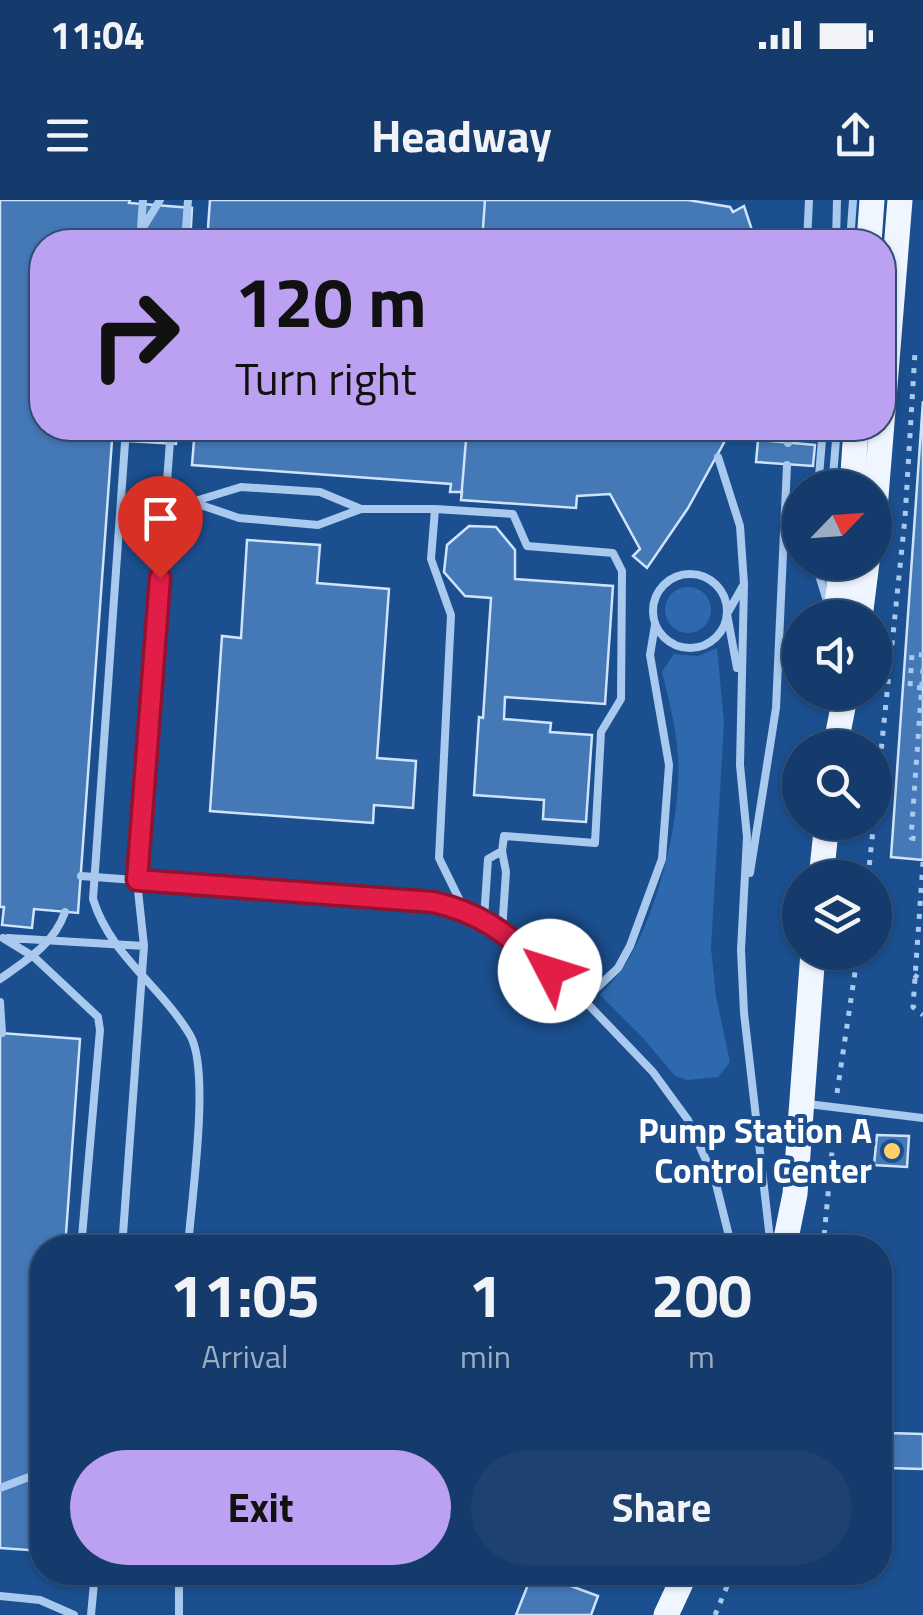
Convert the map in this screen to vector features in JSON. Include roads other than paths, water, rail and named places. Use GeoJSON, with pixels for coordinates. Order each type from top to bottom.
{"type":"FeatureCollection","features":[{"type":"Feature","properties":{"kind":"main road"},"geometry":{"type":"LineString","coordinates":[[870,230],[872,200]]}},
{"type":"Feature","properties":{"kind":"main road"},"geometry":{"type":"LineString","coordinates":[[895,262],[900,200]]}},
{"type":"Feature","properties":{"kind":"main road"},"geometry":{"type":"LineString","coordinates":[[853,470],[855,440]]}},
{"type":"Feature","properties":{"kind":"main road"},"geometry":{"type":"LineString","coordinates":[[878,470],[881,440]]}},
{"type":"Feature","properties":{"kind":"main road"},"geometry":{"type":"LineString","coordinates":[[787,1235],[795,1194],[813,970]]}},
{"type":"Feature","properties":{"kind":"main road"},"geometry":{"type":"LineString","coordinates":[[666,1615],[680,1585]]}},
{"type":"Feature","properties":{"kind":"lane"},"geometry":{"type":"LineString","coordinates":[[141,229],[143,200]]}},
{"type":"Feature","properties":{"kind":"lane"},"geometry":{"type":"LineString","coordinates":[[141,229],[160,200]]}},
{"type":"Feature","properties":{"kind":"lane"},"geometry":{"type":"LineString","coordinates":[[186,230],[188,200]]}},
{"type":"Feature","properties":{"kind":"lane"},"geometry":{"type":"LineString","coordinates":[[808,230],[809,200]]}},
{"type":"Feature","properties":{"kind":"lane"},"geometry":{"type":"LineString","coordinates":[[836,230],[837,200]]}},
{"type":"Feature","properties":{"kind":"lane"},"geometry":{"type":"LineString","coordinates":[[851,230],[853,200]]}},
{"type":"Feature","properties":{"kind":"lane"},"geometry":{"type":"LineString","coordinates":[[125,440],[93,899],[119,952],[156,989],[193,1040],[199,1082],[189,1235]]}},
{"type":"Feature","properties":{"kind":"lane"},"geometry":{"type":"LineString","coordinates":[[123,1235],[144,946],[137,880],[170,440]]}},
{"type":"Feature","properties":{"kind":"lane"},"geometry":{"type":"LineString","coordinates":[[820,470],[822,440]]}},
{"type":"Feature","properties":{"kind":"lane"},"geometry":{"type":"LineString","coordinates":[[834,470],[836,440]]}},
{"type":"Feature","properties":{"kind":"lane"},"geometry":{"type":"LineString","coordinates":[[718,457],[740,526],[744,584],[740,682],[740,765],[747,837],[744,1013],[769,1235]]}},
{"type":"Feature","properties":{"kind":"lane"},"geometry":{"type":"LineString","coordinates":[[743,912],[776,708],[787,465]]}},
{"type":"Feature","properties":{"kind":"lane"},"geometry":{"type":"LineString","coordinates":[[192,502],[241,487],[320,492],[361,509]]}},
{"type":"Feature","properties":{"kind":"lane"},"geometry":{"type":"LineString","coordinates":[[166,500],[192,502],[240,518],[318,525],[361,509],[513,514],[527,546],[613,554],[622,571],[622,698],[601,732],[595,843],[504,836],[502,932]]}},
{"type":"Feature","properties":{"kind":"lane"},"geometry":{"type":"LineString","coordinates":[[435,509],[431,559],[451,615],[439,858],[464,909]]}},
{"type":"Feature","properties":{"kind":"lane"},"geometry":{"type":"LineString","coordinates":[[584,1000],[618,968],[662,859],[669,765],[650,655],[655,625],[652,608],[661,586],[680,574],[704,576],[722,591],[740,682]]}},
{"type":"Feature","properties":{"kind":"lane"},"geometry":{"type":"LineString","coordinates":[[655,625],[665,640],[675,646],[698,648],[718,636],[744,584]]}},
{"type":"Feature","properties":{"kind":"lane"},"geometry":{"type":"LineString","coordinates":[[484,919],[488,859],[502,851]]}},
{"type":"Feature","properties":{"kind":"lane"},"geometry":{"type":"LineString","coordinates":[[81,876],[433,902],[464,909],[484,919],[584,1000],[653,1072],[688,1120],[715,1180],[729,1235]]}},
{"type":"Feature","properties":{"kind":"lane"},"geometry":{"type":"LineString","coordinates":[[0,979],[46,944],[58,931],[64,912]]}},
{"type":"Feature","properties":{"kind":"lane"},"geometry":{"type":"LineString","coordinates":[[2,938],[144,946]]}},
{"type":"Feature","properties":{"kind":"lane"},"geometry":{"type":"LineString","coordinates":[[2,938],[34,957],[98,1017],[82,1235]]}},
{"type":"Feature","properties":{"kind":"lane"},"geometry":{"type":"LineString","coordinates":[[0,1002],[2,1033]]}},
{"type":"Feature","properties":{"kind":"lane"},"geometry":{"type":"LineString","coordinates":[[802,1103],[923,1118]]}},
{"type":"Feature","properties":{"kind":"lane"},"geometry":{"type":"LineString","coordinates":[[0,1488],[30,1477]]}},
{"type":"Feature","properties":{"kind":"lane"},"geometry":{"type":"LineString","coordinates":[[91,1615],[94,1585]]}},
{"type":"Feature","properties":{"kind":"lane"},"geometry":{"type":"LineString","coordinates":[[178,1615],[179,1585]]}},
{"type":"Feature","properties":{"kind":"lane"},"geometry":{"type":"LineString","coordinates":[[0,1596],[40,1600],[74,1615]]}},
{"type":"Feature","properties":{"kind":"place","name":"Pump Station A Control Center"},"geometry":{"type":"Point","coordinates":[892,1151]}}]}
